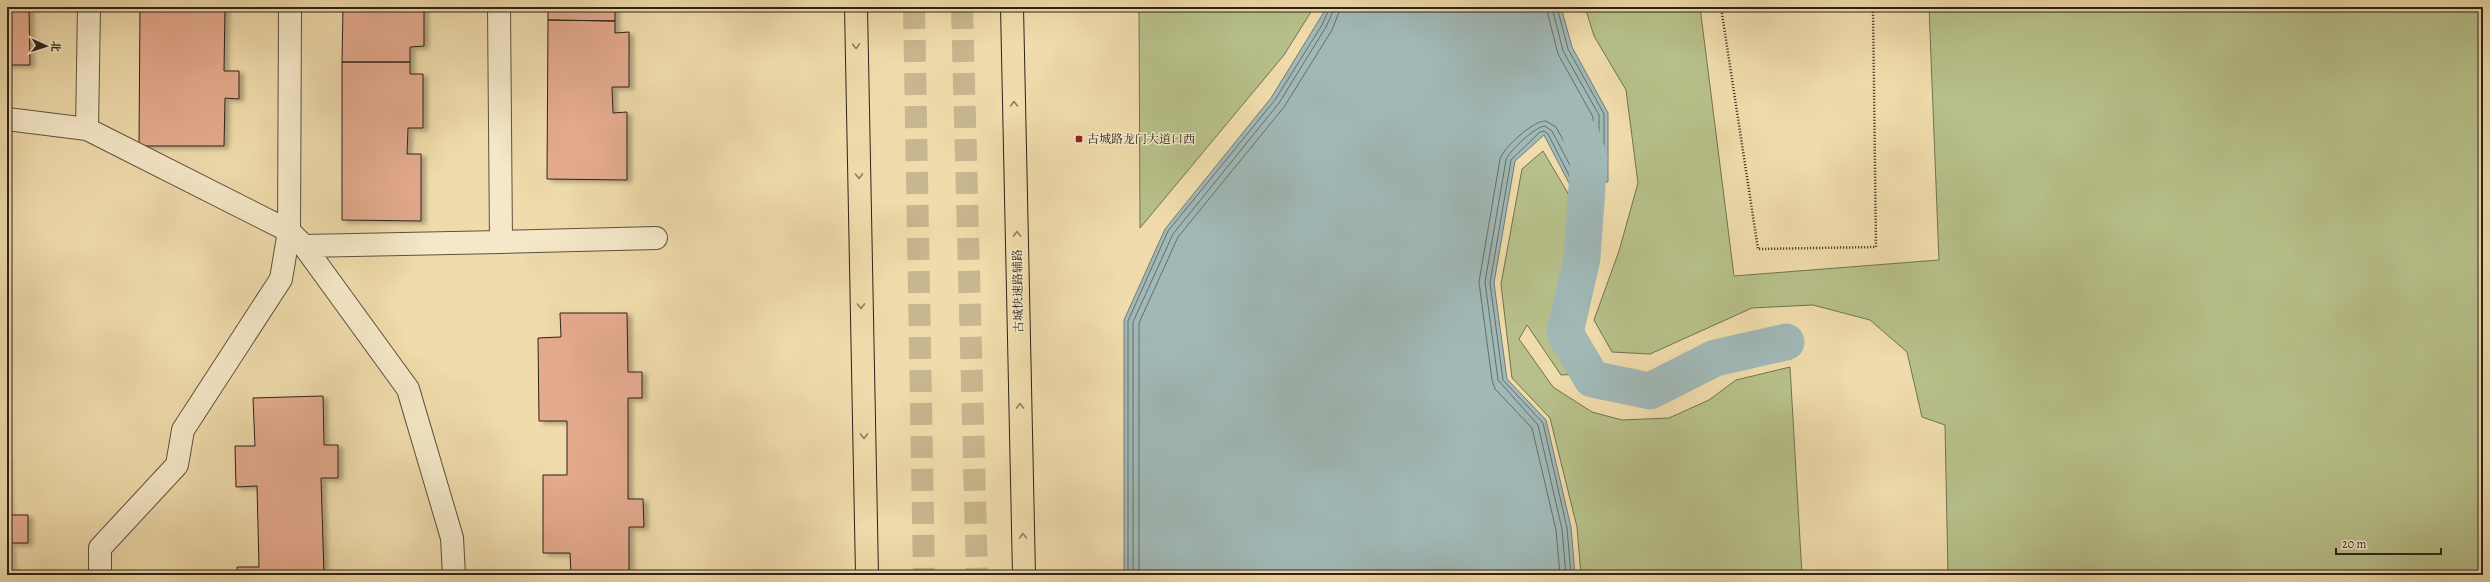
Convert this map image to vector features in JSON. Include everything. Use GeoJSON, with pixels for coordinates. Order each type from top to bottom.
{"type":"FeatureCollection","features":[{"type":"Feature","properties":{"kind":"main road"},"geometry":{"type":"LineString","coordinates":[[856,7],[866,575]]}},
{"type":"Feature","properties":{"kind":"main road","name":"古城快速路辅路"},"geometry":{"type":"LineString","coordinates":[[1012,7],[1024,575]]}},
{"type":"Feature","properties":{"kind":"street"},"geometry":{"type":"LineString","coordinates":[[87,129],[89,7]]}},
{"type":"Feature","properties":{"kind":"street"},"geometry":{"type":"LineString","coordinates":[[100,575],[100,548],[177,465],[183,430],[281,279],[296,238],[290,7]]}},
{"type":"Feature","properties":{"kind":"street"},"geometry":{"type":"LineString","coordinates":[[499,7],[500,242]]}},
{"type":"Feature","properties":{"kind":"street"},"geometry":{"type":"LineString","coordinates":[[7,119],[87,129],[296,238],[408,389],[452,538],[454,575]]}},
{"type":"Feature","properties":{"kind":"street"},"geometry":{"type":"LineString","coordinates":[[296,238],[500,242],[656,238]]}},
{"type":"Feature","properties":{"kind":"path"},"geometry":{"type":"LineString","coordinates":[[1721,7],[1758,249],[1876,247],[1873,7]]}},
{"type":"Feature","properties":{"kind":"green space"},"geometry":{"type":"Polygon","coordinates":[[[1139,7],[1314,7],[1284,55],[1140,228],[1139,7]]]}},
{"type":"Feature","properties":{"kind":"green space"},"geometry":{"type":"Polygon","coordinates":[[[1585,7],[1700,7],[1734,276],[1939,260],[1929,7],[2483,7],[2483,575],[1948,575],[1945,425],[1922,417],[1907,352],[1870,320],[1813,305],[1752,308],[1650,354],[1612,352],[1594,320],[1619,251],[1638,183],[1626,90],[1594,36],[1585,7]]]}},
{"type":"Feature","properties":{"kind":"green space"},"geometry":{"type":"Polygon","coordinates":[[[1543,151],[1569,195],[1570,256],[1555,327],[1580,374],[1561,375],[1527,325],[1519,339],[1553,387],[1592,412],[1622,420],[1669,418],[1709,400],[1736,380],[1790,367],[1802,575],[1581,575],[1577,527],[1550,418],[1512,378],[1501,284],[1522,169],[1543,151]]]}},
{"type":"Feature","properties":{"kind":"water"},"geometry":{"type":"Polygon","coordinates":[[[1327,7],[1561,7],[1572,47],[1608,113],[1608,182],[1570,185],[1544,135],[1515,161],[1494,283],[1507,379],[1546,420],[1571,527],[1575,575],[1124,575],[1124,320],[1165,229],[1271,98],[1327,7]]]}},
{"type":"Feature","properties":{"kind":"building"},"geometry":{"type":"Polygon","coordinates":[[[7,7],[29,7],[30,65],[7,65],[7,7]]]}},
{"type":"Feature","properties":{"kind":"building"},"geometry":{"type":"Polygon","coordinates":[[[140,7],[225,7],[224,71],[239,71],[239,99],[225,98],[224,146],[139,146],[140,7]]]}},
{"type":"Feature","properties":{"kind":"building"},"geometry":{"type":"Polygon","coordinates":[[[343,7],[424,7],[424,46],[410,47],[410,62],[342,62],[343,7]]]}},
{"type":"Feature","properties":{"kind":"building"},"geometry":{"type":"Polygon","coordinates":[[[548,7],[615,7],[615,21],[548,20],[548,7]]]}},
{"type":"Feature","properties":{"kind":"building"},"geometry":{"type":"Polygon","coordinates":[[[548,20],[615,21],[615,33],[629,32],[629,87],[612,87],[613,113],[627,112],[627,180],[547,179],[548,20]]]}},
{"type":"Feature","properties":{"kind":"building"},"geometry":{"type":"Polygon","coordinates":[[[342,62],[410,62],[410,74],[423,74],[423,128],[408,128],[407,154],[421,154],[421,221],[342,220],[342,62]]]}},
{"type":"Feature","properties":{"kind":"building"},"geometry":{"type":"Polygon","coordinates":[[[560,313],[627,313],[628,372],[642,372],[642,398],[628,398],[628,499],[643,499],[644,527],[629,527],[629,575],[571,575],[570,553],[543,553],[543,475],[567,475],[567,421],[539,421],[538,338],[561,337],[560,313]]]}},
{"type":"Feature","properties":{"kind":"building"},"geometry":{"type":"Polygon","coordinates":[[[323,396],[324,445],[338,445],[338,478],[321,478],[324,575],[237,575],[237,567],[259,567],[257,486],[236,487],[235,446],[255,446],[253,398],[323,396]]]}},
{"type":"Feature","properties":{"kind":"building"},"geometry":{"type":"Polygon","coordinates":[[[7,458],[9,515],[28,515],[28,543],[10,543],[11,575],[7,575],[7,458]]]}},
{"type":"Feature","properties":{"kind":"waterway"},"geometry":{"type":"LineString","coordinates":[[1581,135],[1589,158],[1582,258],[1565,333],[1592,379],[1650,391],[1715,358],[1786,342]]}},
{"type":"Feature","properties":{"kind":"tunnel"},"geometry":{"type":"LineString","coordinates":[[914,7],[924,575]]}},
{"type":"Feature","properties":{"kind":"tunnel"},"geometry":{"type":"LineString","coordinates":[[962,7],[977,575]]}},
{"type":"Feature","properties":{"kind":"place","name":"古城路龙门大道口西"},"geometry":{"type":"Point","coordinates":[1079,139]}}]}
